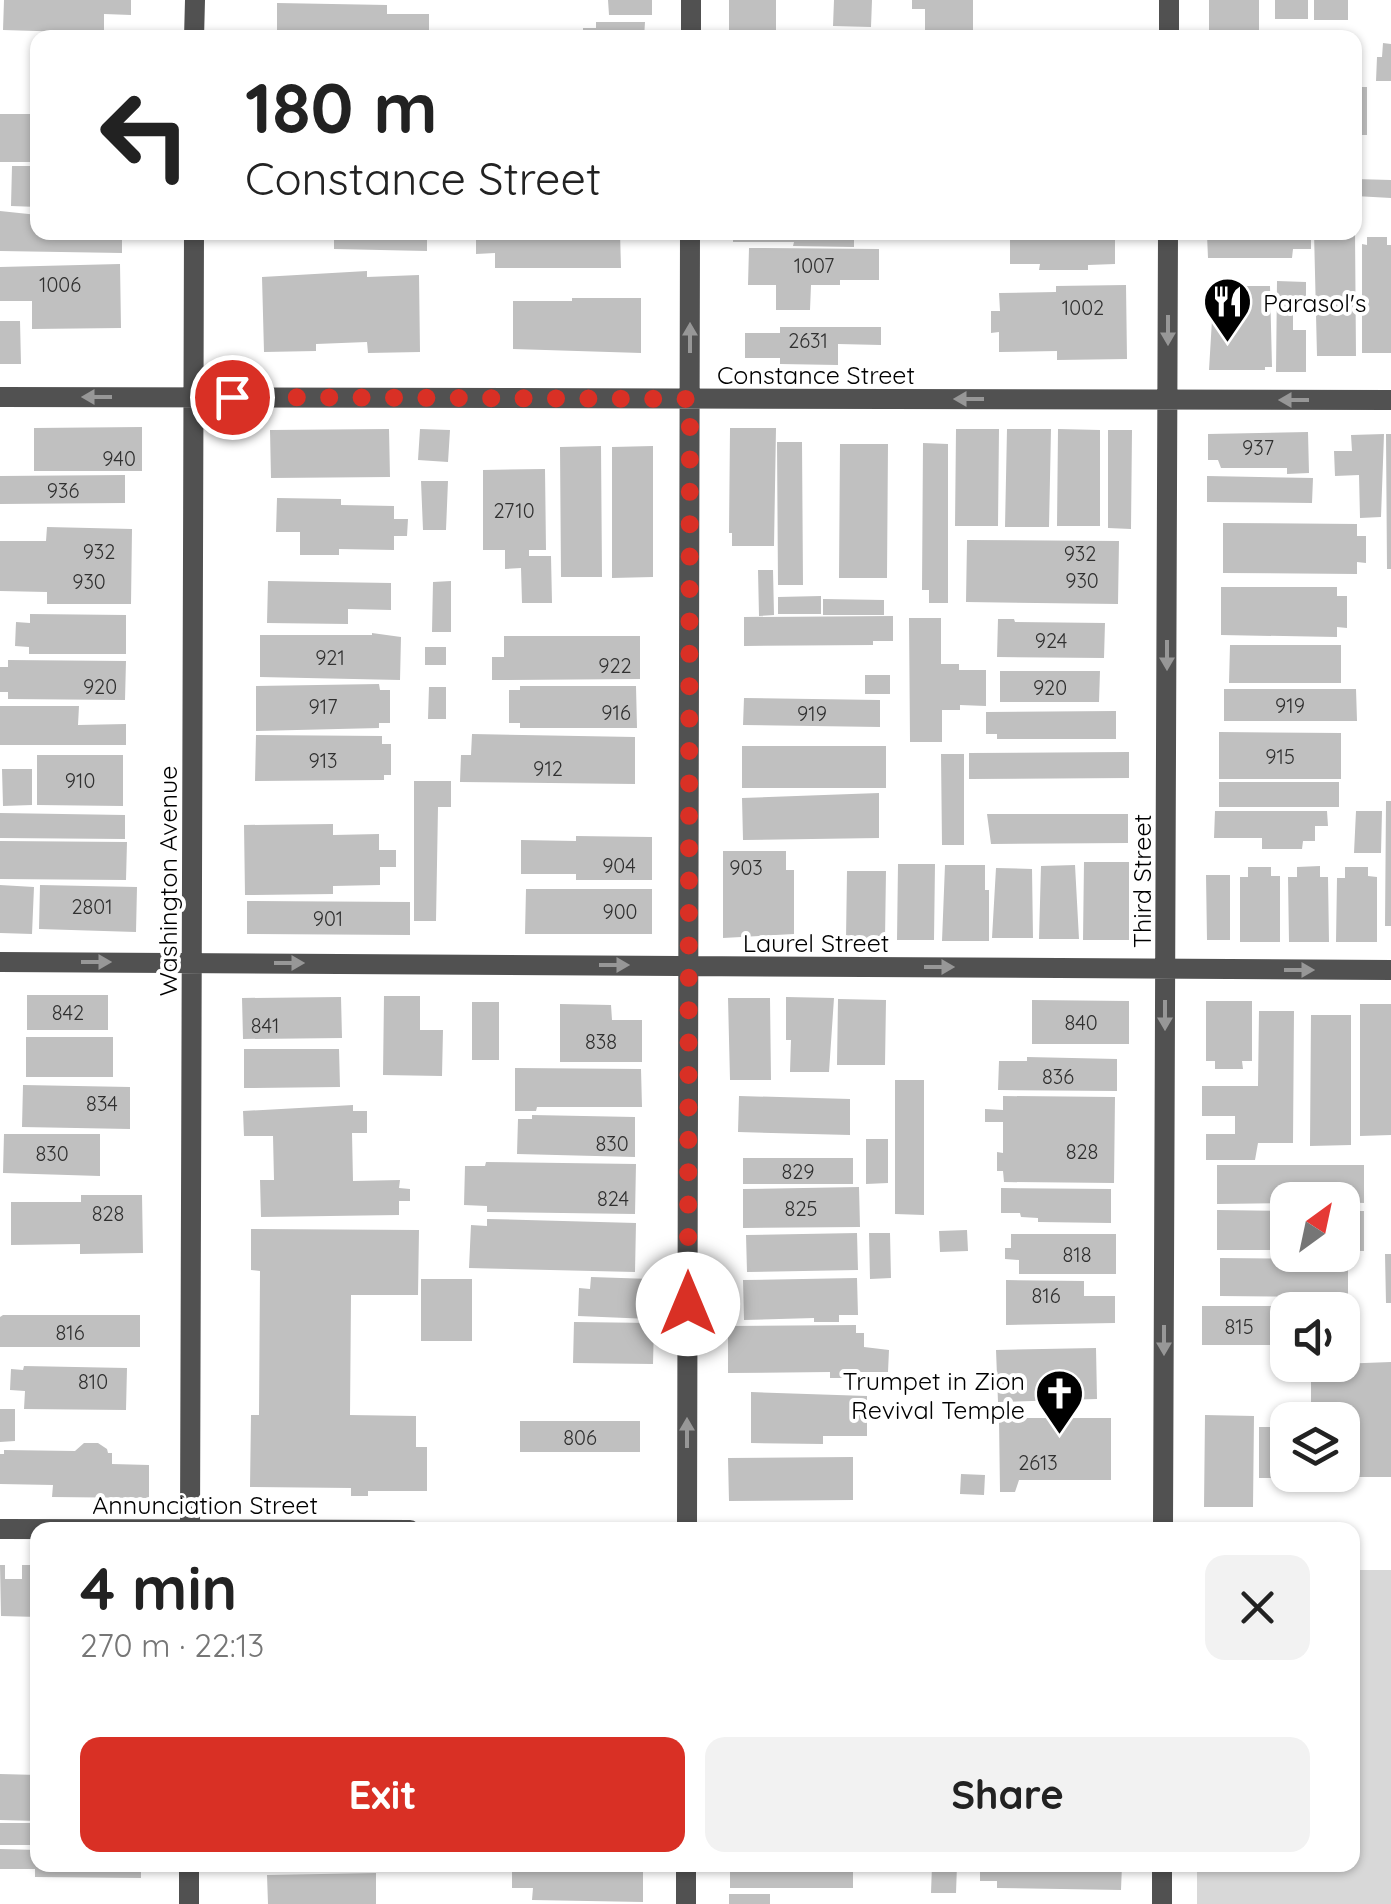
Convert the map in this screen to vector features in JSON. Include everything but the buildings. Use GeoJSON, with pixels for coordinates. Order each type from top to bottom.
{"type":"FeatureCollection","features":[{"type":"Feature","properties":{"kind":"street"},"geometry":{"type":"LineString","coordinates":[[194,0],[194,30]]}},
{"type":"Feature","properties":{"kind":"street"},"geometry":{"type":"LineString","coordinates":[[691,0],[691,30]]}},
{"type":"Feature","properties":{"kind":"street"},"geometry":{"type":"LineString","coordinates":[[1169,0],[1169,30]]}},
{"type":"Feature","properties":{"kind":"street","name":"Washington Avenue"},"geometry":{"type":"LineString","coordinates":[[190,1522],[194,240]]}},
{"type":"Feature","properties":{"kind":"street"},"geometry":{"type":"LineString","coordinates":[[687,1522],[690,240]]}},
{"type":"Feature","properties":{"kind":"street","name":"Third Street"},"geometry":{"type":"LineString","coordinates":[[1163,1522],[1168,240]]}},
{"type":"Feature","properties":{"kind":"street","name":"Constance Street"},"geometry":{"type":"LineString","coordinates":[[0,397],[1391,400]]}},
{"type":"Feature","properties":{"kind":"street","name":"Laurel Street"},"geometry":{"type":"LineString","coordinates":[[0,962],[1391,970]]}},
{"type":"Feature","properties":{"kind":"street","name":"Annunciation Street"},"geometry":{"type":"LineString","coordinates":[[0,1529],[30,1529]]}},
{"type":"Feature","properties":{"kind":"street"},"geometry":{"type":"LineString","coordinates":[[189,1872],[189,1904]]}},
{"type":"Feature","properties":{"kind":"street"},"geometry":{"type":"LineString","coordinates":[[686,1872],[686,1904]]}},
{"type":"Feature","properties":{"kind":"street"},"geometry":{"type":"LineString","coordinates":[[1162,1872],[1162,1904]]}},
{"type":"Feature","properties":{"kind":"shaded area"},"geometry":{"type":"Polygon","coordinates":[[[1360,1570],[1391,1570],[1391,1904],[1197,1904],[1197,1872],[1360,1872],[1360,1570]]]}},
{"type":"Feature","properties":{"kind":"place","name":"Parasol's"},"geometry":{"type":"Point","coordinates":[1228,344]}},
{"type":"Feature","properties":{"kind":"place","name":"Trumpet in Zion Revival Temple"},"geometry":{"type":"Point","coordinates":[1060,1436]}},
{"type":"Feature","properties":{"kind":"route"},"geometry":{"type":"LineString","coordinates":[[232,397],[690,399],[688,1304]]}}]}
